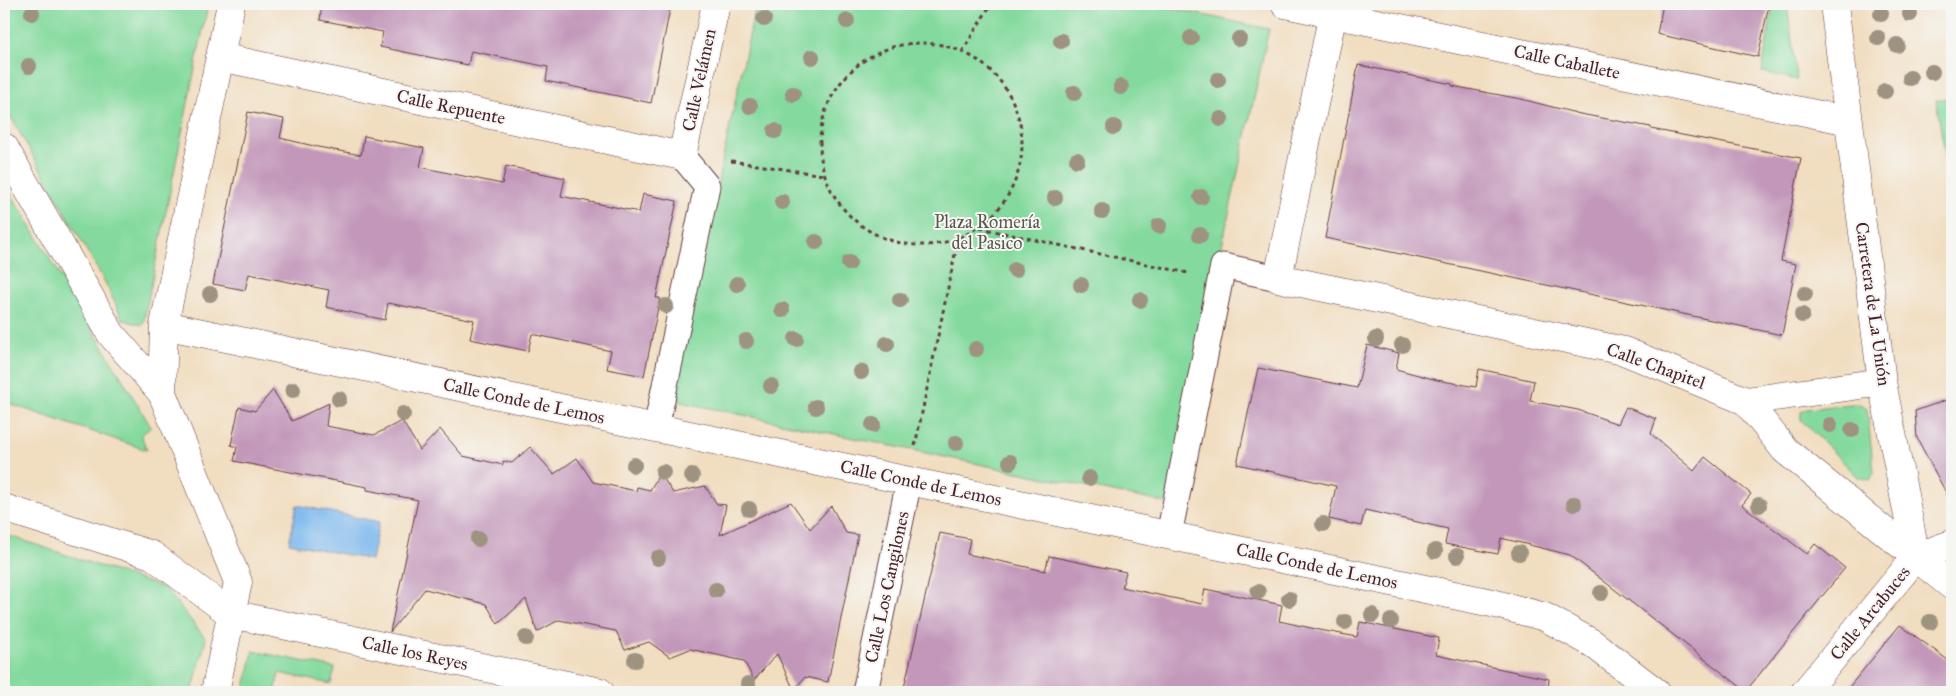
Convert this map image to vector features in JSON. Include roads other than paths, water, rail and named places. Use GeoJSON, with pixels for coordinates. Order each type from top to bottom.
{"type":"FeatureCollection","features":[{"type":"Feature","properties":{"kind":"street"},"geometry":{"type":"LineString","coordinates":[[162,393],[164,325],[231,4]]}},
{"type":"Feature","properties":{"kind":"street","name":"Calle Velámen"},"geometry":{"type":"LineString","coordinates":[[682,156],[716,4]]}},
{"type":"Feature","properties":{"kind":"street","name":"Calle Caballete"},"geometry":{"type":"LineString","coordinates":[[1285,4],[1849,121]]}},
{"type":"Feature","properties":{"kind":"street","name":"Carretera de La Unión"},"geometry":{"type":"LineString","coordinates":[[1834,4],[1882,382],[1916,557]]}},
{"type":"Feature","properties":{"kind":"street"},"geometry":{"type":"LineString","coordinates":[[1169,535],[1224,266],[1278,278],[1333,14]]}},
{"type":"Feature","properties":{"kind":"street","name":"Calle Repuente"},"geometry":{"type":"LineString","coordinates":[[220,57],[682,156]]}},
{"type":"Feature","properties":{"kind":"street"},"geometry":{"type":"LineString","coordinates":[[4,147],[111,334],[162,393],[238,582],[215,692]]}},
{"type":"Feature","properties":{"kind":"street"},"geometry":{"type":"LineString","coordinates":[[656,428],[707,186],[682,156]]}},
{"type":"Feature","properties":{"kind":"street","name":"Calle Chapitel"},"geometry":{"type":"LineString","coordinates":[[1278,278],[1624,350],[1746,401],[1785,450],[1916,557]]}},
{"type":"Feature","properties":{"kind":"street","name":"Calle Conde de Lemos"},"geometry":{"type":"LineString","coordinates":[[164,325],[1492,603],[1545,617],[1592,642],[1656,692]]}},
{"type":"Feature","properties":{"kind":"street"},"geometry":{"type":"LineString","coordinates":[[1746,401],[1882,382]]}},
{"type":"Feature","properties":{"kind":"street","name":"Calle Los Cangilones"},"geometry":{"type":"LineString","coordinates":[[865,692],[909,481]]}},
{"type":"Feature","properties":{"kind":"street"},"geometry":{"type":"LineString","coordinates":[[4,508],[152,555],[231,614]]}},
{"type":"Feature","properties":{"kind":"street"},"geometry":{"type":"LineString","coordinates":[[1916,557],[1952,544]]}},
{"type":"Feature","properties":{"kind":"street"},"geometry":{"type":"LineString","coordinates":[[1916,557],[1952,586]]}},
{"type":"Feature","properties":{"kind":"street","name":"Calle Arcabuces"},"geometry":{"type":"LineString","coordinates":[[1805,692],[1916,557]]}},
{"type":"Feature","properties":{"kind":"street","name":"Calle los Reyes"},"geometry":{"type":"LineString","coordinates":[[231,614],[600,692]]}},
{"type":"Feature","properties":{"kind":"water"},"geometry":{"type":"Polygon","coordinates":[[[297,505],[379,522],[371,560],[289,543],[297,505]]]}},
{"type":"Feature","properties":{"kind":"park label","name":"Plaza Romería del Pasico"},"geometry":{"type":"Point","coordinates":[987,232]}}]}
